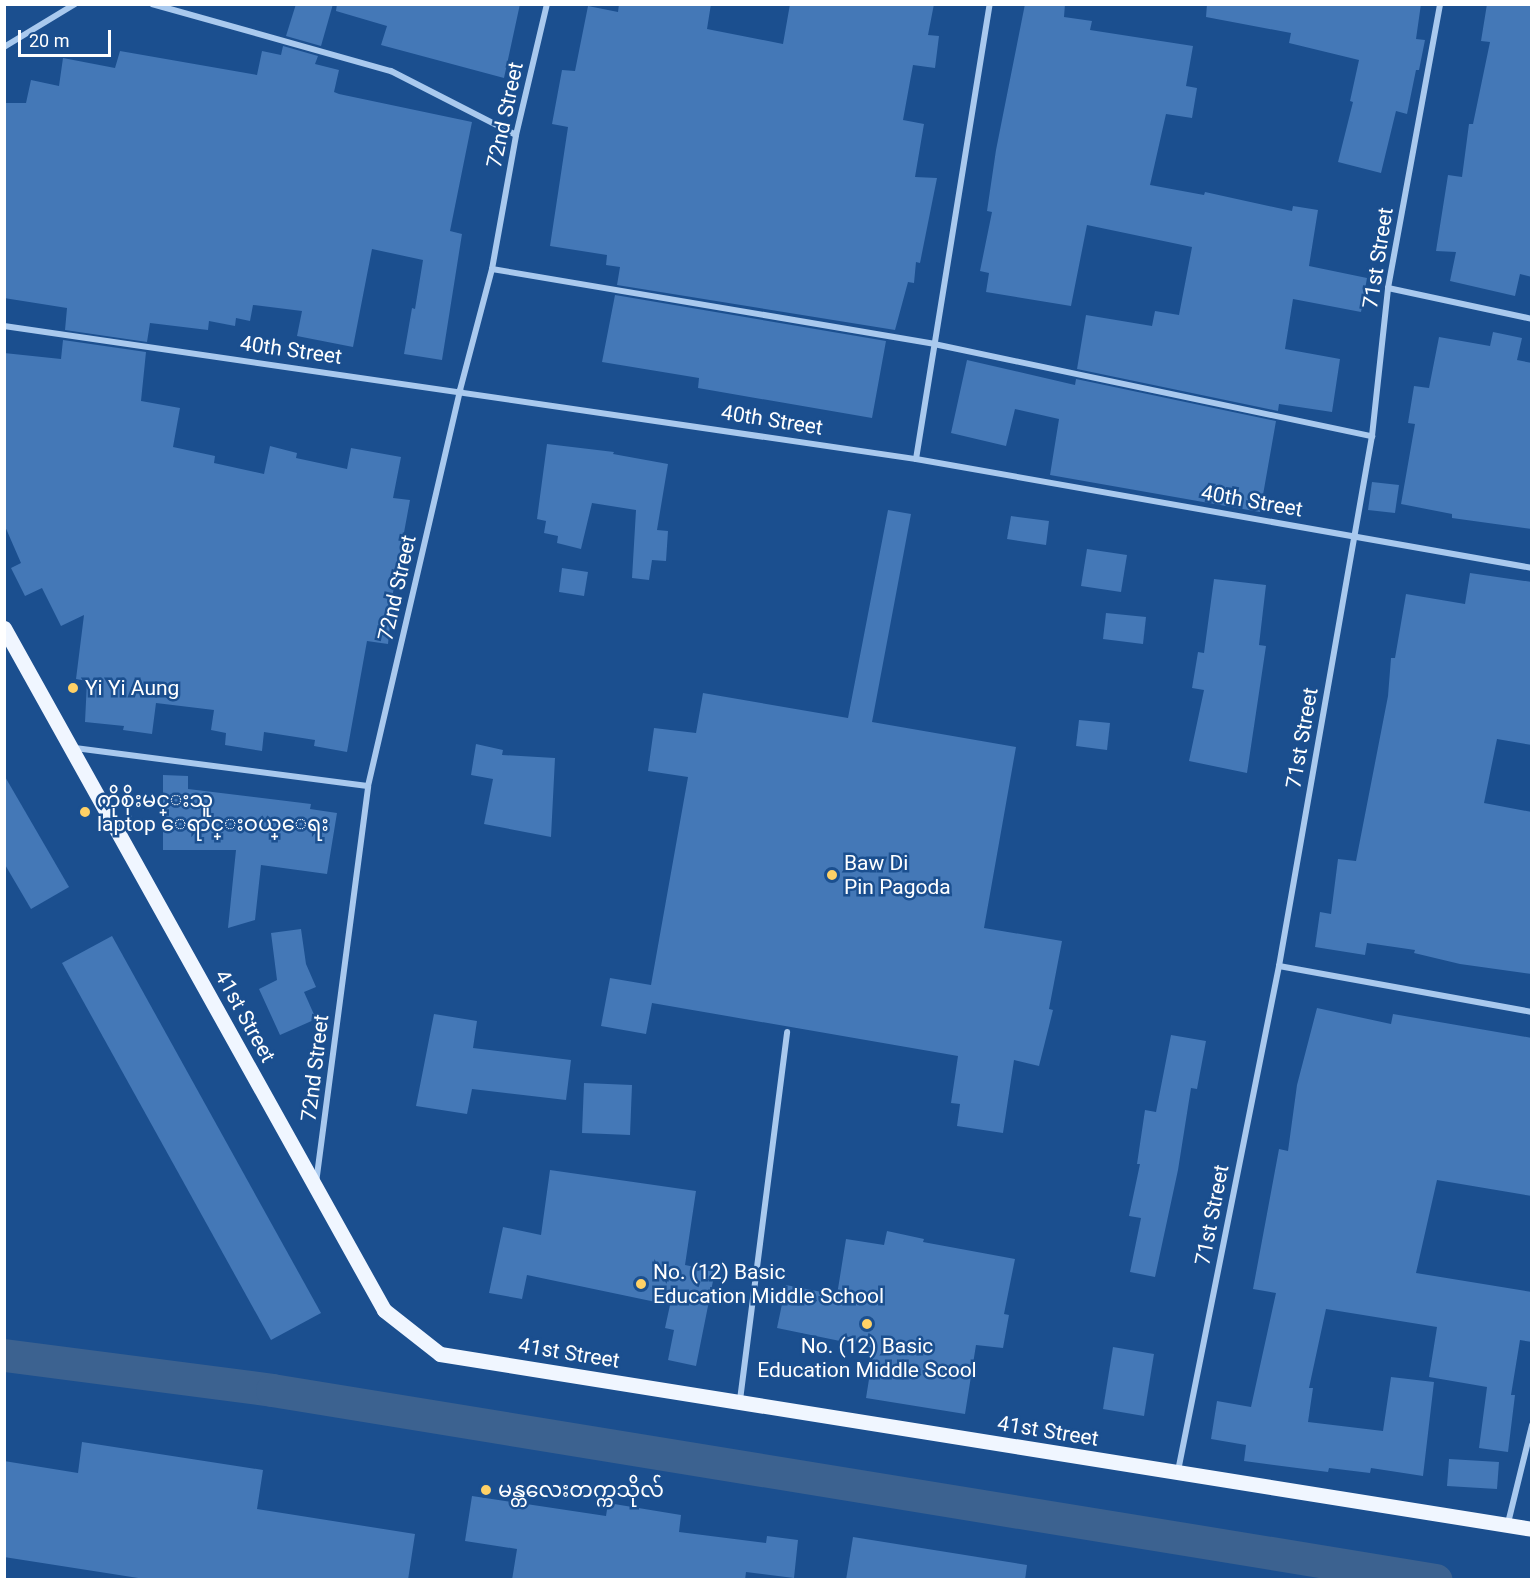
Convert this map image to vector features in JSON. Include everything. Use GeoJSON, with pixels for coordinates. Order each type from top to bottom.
{"type":"FeatureCollection","features":[{"type":"Feature","properties":{"kind":"main road","name":"41st Street"},"geometry":{"type":"LineString","coordinates":[[4,628],[384,1310],[440,1354],[1532,1528]]}},
{"type":"Feature","properties":{"kind":"street"},"geometry":{"type":"LineString","coordinates":[[4,47],[75,4]]}},
{"type":"Feature","properties":{"kind":"street"},"geometry":{"type":"LineString","coordinates":[[152,4],[391,71],[516,135]]}},
{"type":"Feature","properties":{"kind":"street","name":"72nd Street"},"geometry":{"type":"LineString","coordinates":[[316,1186],[368,786],[460,390],[492,269],[516,135],[547,4]]}},
{"type":"Feature","properties":{"kind":"street"},"geometry":{"type":"LineString","coordinates":[[916,459],[990,4]]}},
{"type":"Feature","properties":{"kind":"street","name":"71st Street"},"geometry":{"type":"LineString","coordinates":[[1178,1473],[1279,966],[1372,436],[1388,288],[1440,4]]}},
{"type":"Feature","properties":{"kind":"street"},"geometry":{"type":"LineString","coordinates":[[492,269],[934,344],[1372,436]]}},
{"type":"Feature","properties":{"kind":"street"},"geometry":{"type":"LineString","coordinates":[[1388,288],[1532,319]]}},
{"type":"Feature","properties":{"kind":"street","name":"40th Street"},"geometry":{"type":"LineString","coordinates":[[4,326],[460,390],[916,459],[1532,568]]}},
{"type":"Feature","properties":{"kind":"street"},"geometry":{"type":"LineString","coordinates":[[71,748],[368,786]]}},
{"type":"Feature","properties":{"kind":"street"},"geometry":{"type":"LineString","coordinates":[[1279,966],[1532,1012]]}},
{"type":"Feature","properties":{"kind":"street"},"geometry":{"type":"LineString","coordinates":[[739,1402],[787,1032]]}},
{"type":"Feature","properties":{"kind":"street"},"geometry":{"type":"LineString","coordinates":[[1508,1525],[1532,1425]]}},
{"type":"Feature","properties":{"kind":"building"},"geometry":{"type":"Polygon","coordinates":[[[296,4],[333,4],[321,46],[286,36],[296,4]]]}},
{"type":"Feature","properties":{"kind":"building"},"geometry":{"type":"Polygon","coordinates":[[[337,4],[520,4],[504,78],[381,45],[387,26],[336,11],[337,4]]]}},
{"type":"Feature","properties":{"kind":"building"},"geometry":{"type":"Polygon","coordinates":[[[619,4],[711,4],[707,29],[783,44],[790,4],[934,4],[928,35],[939,36],[935,68],[913,65],[903,120],[924,124],[915,177],[937,178],[920,263],[916,262],[914,283],[908,282],[895,330],[617,285],[620,267],[606,265],[607,255],[550,246],[568,127],[552,124],[562,70],[575,71],[588,6],[618,12],[619,4]]]}},
{"type":"Feature","properties":{"kind":"building"},"geometry":{"type":"Polygon","coordinates":[[[1025,4],[1065,4],[1064,17],[1092,21],[1090,30],[1193,46],[1186,86],[1197,88],[1192,118],[1166,114],[1150,185],[1204,195],[1205,192],[1292,211],[1293,206],[1318,210],[1309,266],[1367,278],[1361,312],[1293,299],[1285,349],[1340,359],[1332,412],[1279,404],[1278,411],[1077,369],[1086,315],[1152,326],[1155,311],[1179,315],[1192,247],[1087,225],[1071,306],[986,292],[989,273],[980,271],[992,212],[987,211],[996,150],[1025,4]]]}},
{"type":"Feature","properties":{"kind":"building"},"geometry":{"type":"Polygon","coordinates":[[[1207,4],[1421,4],[1416,39],[1425,40],[1419,70],[1416,70],[1407,114],[1396,111],[1381,173],[1338,162],[1353,102],[1350,101],[1359,60],[1289,43],[1291,33],[1206,17],[1207,4]]]}},
{"type":"Feature","properties":{"kind":"building"},"geometry":{"type":"Polygon","coordinates":[[[1487,4],[1532,4],[1532,277],[1520,274],[1515,296],[1450,281],[1456,252],[1436,251],[1448,175],[1462,177],[1469,124],[1473,124],[1490,42],[1481,41],[1487,4]]]}},
{"type":"Feature","properties":{"kind":"building"},"geometry":{"type":"Polygon","coordinates":[[[283,46],[318,56],[315,64],[339,70],[334,92],[472,122],[450,231],[462,234],[442,360],[404,354],[412,308],[415,309],[423,260],[372,249],[353,347],[297,336],[302,311],[253,305],[250,321],[236,318],[235,326],[209,321],[208,330],[150,323],[147,342],[65,330],[67,308],[4,298],[4,103],[26,103],[31,80],[59,86],[63,58],[115,68],[120,51],[257,75],[262,51],[281,55],[283,46]]]}},
{"type":"Feature","properties":{"kind":"building"},"geometry":{"type":"Polygon","coordinates":[[[615,295],[886,341],[872,418],[698,388],[699,378],[602,362],[615,295]]]}},
{"type":"Feature","properties":{"kind":"building"},"geometry":{"type":"Polygon","coordinates":[[[1493,332],[1522,338],[1517,360],[1532,363],[1532,529],[1452,518],[1452,514],[1401,504],[1415,424],[1408,423],[1414,386],[1429,388],[1439,337],[1490,346],[1493,332]]]}},
{"type":"Feature","properties":{"kind":"building"},"geometry":{"type":"Polygon","coordinates":[[[63,340],[146,352],[141,401],[180,408],[173,447],[215,456],[214,463],[264,474],[270,446],[297,453],[296,458],[347,469],[351,448],[401,457],[393,498],[410,500],[389,614],[391,615],[388,644],[367,641],[347,752],[314,746],[315,740],[264,732],[262,751],[225,745],[226,733],[211,730],[214,710],[156,703],[152,734],[123,730],[124,726],[85,722],[87,681],[76,679],[84,615],[61,626],[42,588],[25,596],[11,568],[21,563],[4,524],[4,353],[61,359],[63,340]]]}},
{"type":"Feature","properties":{"kind":"building"},"geometry":{"type":"Polygon","coordinates":[[[967,360],[1075,385],[1076,379],[1276,421],[1260,512],[1050,475],[1059,419],[1015,409],[1006,446],[951,433],[967,360]]]}},
{"type":"Feature","properties":{"kind":"building"},"geometry":{"type":"Polygon","coordinates":[[[547,444],[614,452],[613,454],[668,464],[657,530],[668,531],[666,561],[652,560],[649,580],[632,578],[636,510],[592,503],[581,549],[557,543],[558,536],[544,533],[546,521],[537,519],[547,444]]]}},
{"type":"Feature","properties":{"kind":"building"},"geometry":{"type":"Polygon","coordinates":[[[1372,482],[1399,485],[1395,513],[1368,510],[1372,482]]]}},
{"type":"Feature","properties":{"kind":"building","name":"Baw Di Pin Pagoda"},"geometry":{"type":"Polygon","coordinates":[[[888,510],[911,514],[872,722],[1016,747],[984,928],[1062,941],[1049,1009],[1053,1010],[1039,1066],[1014,1060],[1003,1133],[957,1126],[960,1104],[951,1103],[958,1056],[652,1003],[646,1034],[601,1026],[610,978],[651,985],[688,777],[648,771],[654,728],[696,733],[703,693],[848,718],[888,510]]]}},
{"type":"Feature","properties":{"kind":"building"},"geometry":{"type":"Polygon","coordinates":[[[1011,516],[1049,521],[1046,545],[1007,539],[1011,516]]]}},
{"type":"Feature","properties":{"kind":"building"},"geometry":{"type":"Polygon","coordinates":[[[1087,549],[1127,555],[1121,592],[1081,586],[1087,549]]]}},
{"type":"Feature","properties":{"kind":"building"},"geometry":{"type":"Polygon","coordinates":[[[562,568],[588,572],[584,596],[559,592],[562,568]]]}},
{"type":"Feature","properties":{"kind":"building"},"geometry":{"type":"Polygon","coordinates":[[[1470,573],[1532,582],[1532,745],[1497,739],[1484,803],[1532,812],[1532,974],[1460,964],[1414,953],[1415,950],[1367,943],[1365,955],[1315,947],[1320,912],[1331,914],[1338,859],[1356,861],[1388,696],[1391,658],[1395,658],[1406,594],[1465,604],[1470,573]]]}},
{"type":"Feature","properties":{"kind":"building"},"geometry":{"type":"Polygon","coordinates":[[[1214,579],[1266,585],[1259,645],[1266,646],[1247,773],[1189,761],[1204,690],[1192,688],[1198,652],[1204,653],[1214,579]]]}},
{"type":"Feature","properties":{"kind":"building"},"geometry":{"type":"Polygon","coordinates":[[[1106,613],[1146,617],[1143,644],[1103,639],[1106,613]]]}},
{"type":"Feature","properties":{"kind":"building"},"geometry":{"type":"Polygon","coordinates":[[[1079,720],[1110,723],[1107,750],[1076,746],[1079,720]]]}},
{"type":"Feature","properties":{"kind":"building"},"geometry":{"type":"Polygon","coordinates":[[[476,744],[503,750],[502,755],[555,758],[551,837],[484,824],[493,779],[471,775],[476,744]]]}},
{"type":"Feature","properties":{"kind":"building"},"geometry":{"type":"Polygon","coordinates":[[[4,775],[69,887],[31,909],[4,863],[4,775]]]}},
{"type":"Feature","properties":{"kind":"building"},"geometry":{"type":"Polygon","coordinates":[[[163,775],[188,776],[188,789],[311,804],[310,809],[337,813],[327,874],[261,865],[255,920],[228,928],[236,850],[163,850],[163,775]]]}},
{"type":"Feature","properties":{"kind":"building"},"geometry":{"type":"Polygon","coordinates":[[[301,929],[306,964],[316,987],[304,992],[316,1019],[280,1035],[259,989],[277,980],[271,933],[301,929]]]}},
{"type":"Feature","properties":{"kind":"building"},"geometry":{"type":"Polygon","coordinates":[[[112,936],[321,1313],[271,1340],[62,963],[112,936]]]}},
{"type":"Feature","properties":{"kind":"building"},"geometry":{"type":"Polygon","coordinates":[[[1317,1008],[1391,1024],[1393,1014],[1532,1038],[1532,1196],[1437,1180],[1416,1273],[1532,1292],[1532,1342],[1520,1340],[1511,1395],[1515,1395],[1508,1452],[1479,1448],[1487,1387],[1429,1377],[1437,1327],[1326,1309],[1309,1388],[1313,1388],[1308,1422],[1383,1431],[1391,1377],[1434,1382],[1423,1476],[1371,1468],[1370,1473],[1329,1468],[1328,1472],[1244,1461],[1246,1445],[1211,1439],[1217,1401],[1251,1407],[1276,1293],[1253,1289],[1279,1149],[1288,1151],[1297,1085],[1317,1008]]]}},
{"type":"Feature","properties":{"kind":"building"},"geometry":{"type":"Polygon","coordinates":[[[434,1014],[477,1021],[473,1048],[571,1060],[566,1100],[472,1089],[467,1114],[416,1106],[434,1014]]]}},
{"type":"Feature","properties":{"kind":"building"},"geometry":{"type":"Polygon","coordinates":[[[1171,1035],[1206,1041],[1197,1089],[1191,1088],[1178,1170],[1155,1277],[1130,1272],[1141,1218],[1129,1216],[1140,1164],[1137,1164],[1145,1110],[1156,1112],[1171,1035]]]}},
{"type":"Feature","properties":{"kind":"building"},"geometry":{"type":"Polygon","coordinates":[[[584,1083],[632,1085],[630,1135],[582,1133],[584,1083]]]}},
{"type":"Feature","properties":{"kind":"building"},"geometry":{"type":"Polygon","coordinates":[[[550,1170],[696,1191],[685,1265],[715,1271],[696,1366],[668,1360],[674,1330],[665,1328],[670,1305],[527,1275],[522,1299],[489,1293],[503,1227],[541,1235],[550,1170]]]}},
{"type":"Feature","properties":{"kind":"building"},"geometry":{"type":"Polygon","coordinates":[[[887,1231],[924,1239],[923,1242],[1015,1259],[1004,1314],[1009,1315],[1003,1348],[976,1345],[965,1414],[866,1398],[874,1348],[777,1328],[786,1285],[837,1295],[846,1239],[884,1245],[887,1231]]]}},
{"type":"Feature","properties":{"kind":"building"},"geometry":{"type":"Polygon","coordinates":[[[1113,1347],[1154,1354],[1144,1416],[1103,1409],[1113,1347]]]}},
{"type":"Feature","properties":{"kind":"building"},"geometry":{"type":"Polygon","coordinates":[[[82,1442],[263,1470],[257,1509],[415,1534],[408,1580],[151,1580],[4,1557],[4,1461],[78,1473],[82,1442]]]}},
{"type":"Feature","properties":{"kind":"building"},"geometry":{"type":"Polygon","coordinates":[[[1449,1459],[1499,1462],[1497,1489],[1447,1486],[1449,1459]]]}},
{"type":"Feature","properties":{"kind":"building"},"geometry":{"type":"Polygon","coordinates":[[[472,1496],[606,1516],[608,1503],[681,1515],[679,1532],[766,1543],[767,1536],[798,1540],[794,1578],[746,1572],[745,1580],[512,1580],[517,1549],[465,1541],[472,1496]]]}},
{"type":"Feature","properties":{"kind":"building"},"geometry":{"type":"Polygon","coordinates":[[[853,1537],[1027,1565],[1025,1580],[846,1580],[853,1537]]]}},
{"type":"Feature","properties":{"kind":"waterway"},"geometry":{"type":"LineString","coordinates":[[4,1355],[272,1390],[1436,1580]]}},
{"type":"Feature","properties":{"kind":"place","name":"Yi Yi Aung"},"geometry":{"type":"Point","coordinates":[73,688]}},
{"type":"Feature","properties":{"kind":"place","name":"ကိုစိုးမင္းသူ laptop ေရာင္းဝယ္ေရး"},"geometry":{"type":"Point","coordinates":[85,812]}},
{"type":"Feature","properties":{"kind":"place","name":"Baw Di Pin Pagoda"},"geometry":{"type":"Point","coordinates":[832,875]}},
{"type":"Feature","properties":{"kind":"place","name":"No. (12) Basic Education Middle School"},"geometry":{"type":"Point","coordinates":[641,1284]}},
{"type":"Feature","properties":{"kind":"place","name":"No. (12) Basic Education Middle Scool"},"geometry":{"type":"Point","coordinates":[867,1324]}},
{"type":"Feature","properties":{"kind":"place","name":"မန္တလေးတက္ကသိုလ်"},"geometry":{"type":"Point","coordinates":[486,1490]}}]}
